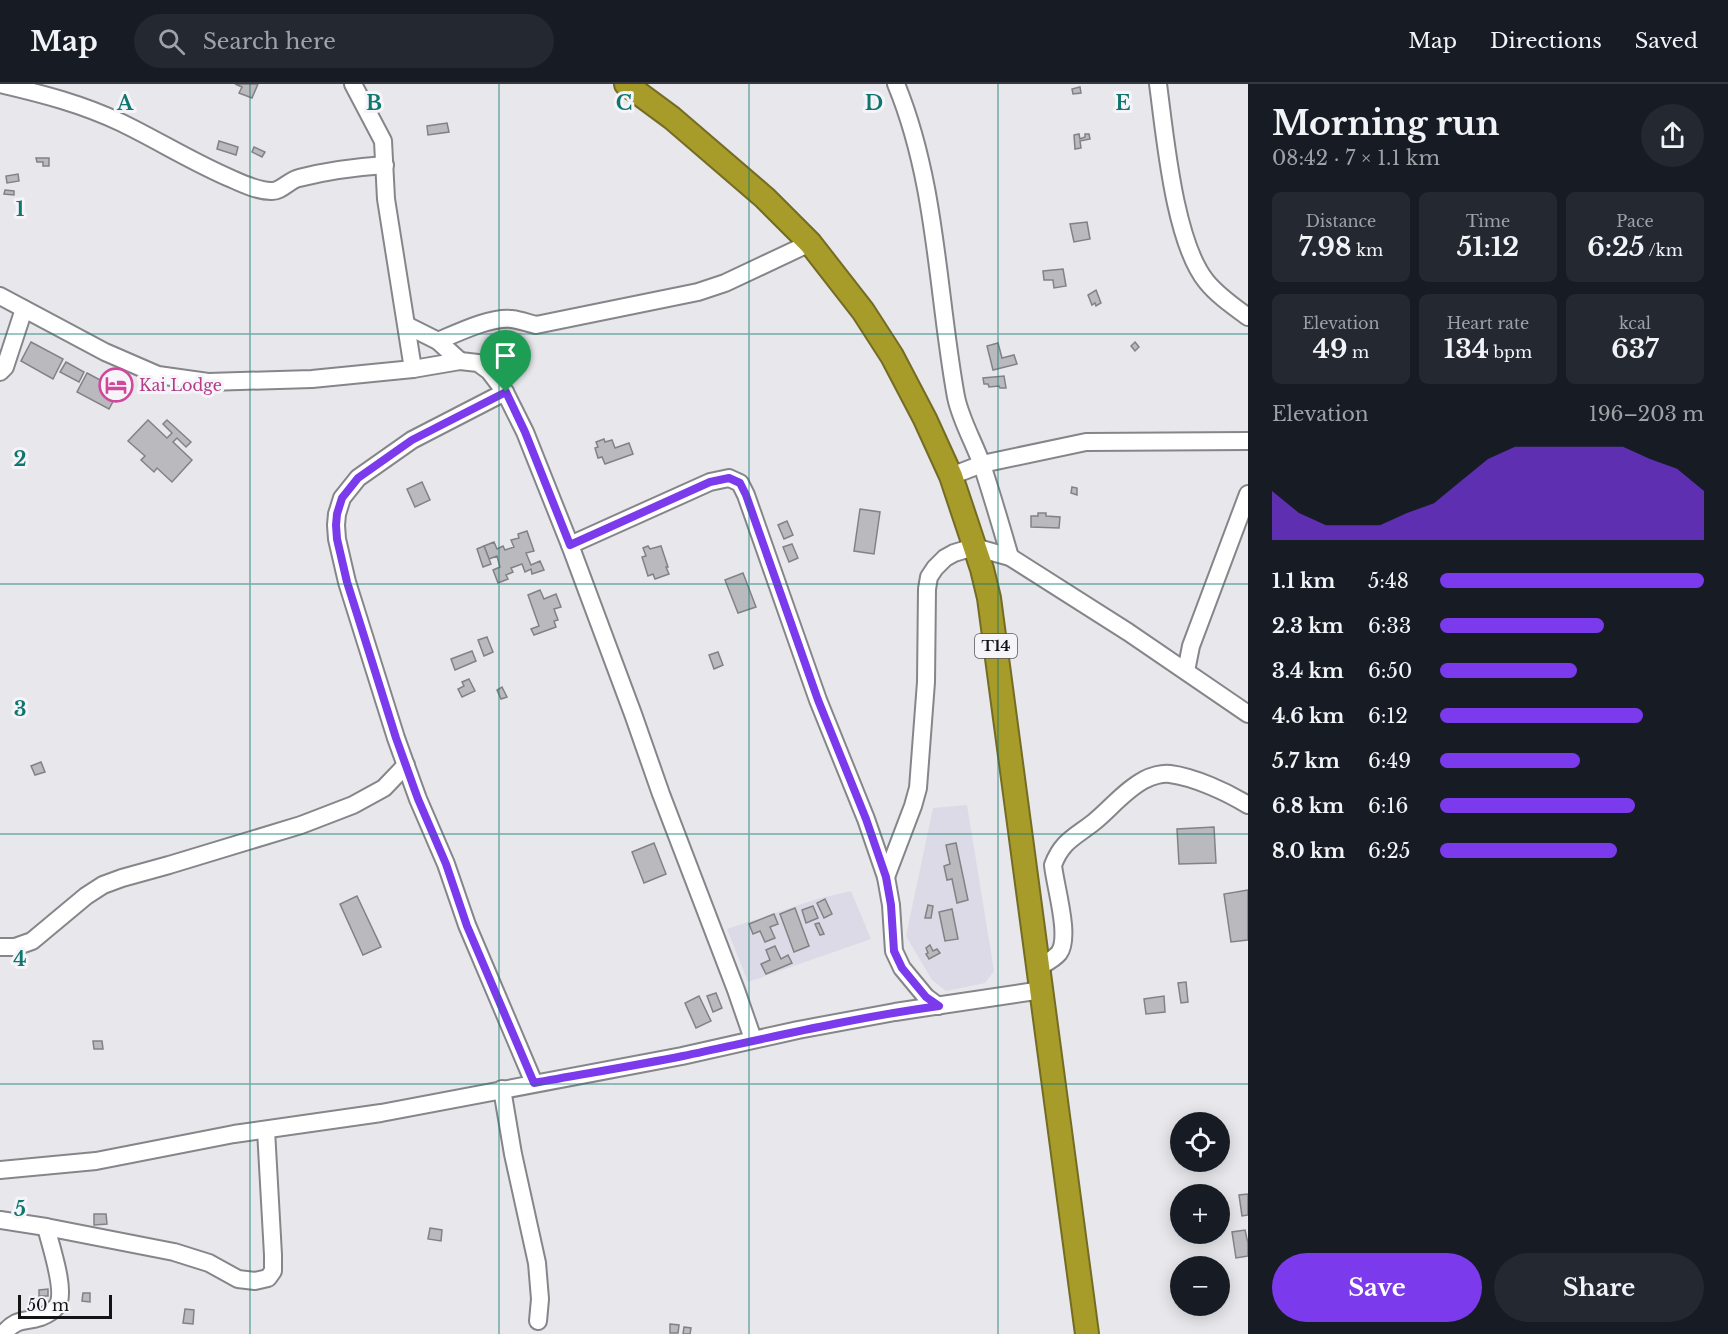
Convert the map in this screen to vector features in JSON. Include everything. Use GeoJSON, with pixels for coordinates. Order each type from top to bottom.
{"type":"FeatureCollection","features":[{"type":"Feature","properties":{"kind":"highway","name":"T14"},"geometry":{"type":"LineString","coordinates":[[626,84],[672,118],[765,198],[810,243],[863,311],[892,356],[925,419],[951,476],[982,569],[989,598],[1087,1334]]}},
{"type":"Feature","properties":{"kind":"street"},"geometry":{"type":"LineString","coordinates":[[0,84],[83,106],[122,123],[206,168],[268,191],[280,189],[294,179],[316,174],[385,165]]}},
{"type":"Feature","properties":{"kind":"street"},"geometry":{"type":"LineString","coordinates":[[353,84],[381,135],[386,199],[413,369]]}},
{"type":"Feature","properties":{"kind":"street"},"geometry":{"type":"LineString","coordinates":[[896,84],[904,104],[924,177],[936,245],[943,313],[957,399],[982,464],[1010,556]]}},
{"type":"Feature","properties":{"kind":"street"},"geometry":{"type":"LineString","coordinates":[[1158,84],[1176,202],[1186,240],[1204,279],[1223,298],[1248,317]]}},
{"type":"Feature","properties":{"kind":"street"},"geometry":{"type":"LineString","coordinates":[[438,341],[481,324],[495,321],[512,319],[536,325],[698,292],[725,283],[810,243]]}},
{"type":"Feature","properties":{"kind":"street"},"geometry":{"type":"LineString","coordinates":[[0,296],[105,352],[158,375],[208,382],[312,379],[413,369],[460,361],[478,363],[489,371],[506,392],[525,432],[570,545],[753,1040]]}},
{"type":"Feature","properties":{"kind":"street"},"geometry":{"type":"LineString","coordinates":[[0,372],[5,367],[24,309]]}},
{"type":"Feature","properties":{"kind":"street"},"geometry":{"type":"LineString","coordinates":[[408,327],[438,341],[460,361]]}},
{"type":"Feature","properties":{"kind":"street"},"geometry":{"type":"LineString","coordinates":[[506,392],[412,440],[358,478],[342,498],[336,525],[347,582],[377,682],[406,765],[446,864],[467,926],[534,1083]]}},
{"type":"Feature","properties":{"kind":"street"},"geometry":{"type":"LineString","coordinates":[[951,476],[982,464],[1086,442],[1248,441]]}},
{"type":"Feature","properties":{"kind":"street"},"geometry":{"type":"LineString","coordinates":[[570,545],[710,482],[729,478],[740,483],[818,700],[866,819],[886,877],[891,905],[894,951],[898,961],[926,997],[939,1006]]}},
{"type":"Feature","properties":{"kind":"street"},"geometry":{"type":"LineString","coordinates":[[1186,671],[1191,646],[1248,494]]}},
{"type":"Feature","properties":{"kind":"street"},"geometry":{"type":"LineString","coordinates":[[886,877],[918,788],[925,703],[929,577],[945,558],[954,553],[974,547],[1010,556],[1128,632],[1248,714]]}},
{"type":"Feature","properties":{"kind":"street"},"geometry":{"type":"LineString","coordinates":[[0,947],[15,947],[32,941],[86,896],[103,885],[301,825],[353,805],[384,788],[406,765]]}},
{"type":"Feature","properties":{"kind":"street"},"geometry":{"type":"LineString","coordinates":[[1039,966],[1059,953],[1063,944],[1064,933],[1053,865],[1057,854],[1071,838],[1134,787],[1152,776],[1169,774],[1207,784],[1248,805]]}},
{"type":"Feature","properties":{"kind":"street"},"geometry":{"type":"LineString","coordinates":[[0,1170],[96,1161],[234,1134],[381,1113],[682,1056],[895,1012],[1042,990]]}},
{"type":"Feature","properties":{"kind":"street"},"geometry":{"type":"LineString","coordinates":[[502,1089],[513,1154],[537,1263],[540,1299],[538,1322]]}},
{"type":"Feature","properties":{"kind":"street"},"geometry":{"type":"LineString","coordinates":[[0,1220],[174,1252],[209,1263],[238,1279],[255,1281],[268,1278],[273,1271],[273,1255],[266,1130]]}},
{"type":"Feature","properties":{"kind":"street"},"geometry":{"type":"LineString","coordinates":[[3,1334],[17,1322],[47,1315],[57,1306],[60,1297],[59,1282],[46,1227]]}},
{"type":"Feature","properties":{"kind":"shaded area"},"geometry":{"type":"Polygon","coordinates":[[[967,805],[994,971],[985,983],[946,991],[932,980],[906,936],[933,808],[967,805]]]}},
{"type":"Feature","properties":{"kind":"shaded area"},"geometry":{"type":"Polygon","coordinates":[[[851,891],[871,939],[748,982],[727,929],[817,899],[851,891]]]}},
{"type":"Feature","properties":{"kind":"building"},"geometry":{"type":"Polygon","coordinates":[[[235,84],[258,84],[252,98],[239,93],[242,87],[235,84]]]}},
{"type":"Feature","properties":{"kind":"building"},"geometry":{"type":"Polygon","coordinates":[[[1080,87],[1081,93],[1073,94],[1072,89],[1080,87]]]}},
{"type":"Feature","properties":{"kind":"building"},"geometry":{"type":"Polygon","coordinates":[[[447,123],[449,132],[428,135],[427,126],[447,123]]]}},
{"type":"Feature","properties":{"kind":"building"},"geometry":{"type":"Polygon","coordinates":[[[1079,134],[1080,139],[1085,137],[1085,134],[1089,134],[1090,139],[1080,141],[1081,148],[1075,149],[1074,135],[1079,134]]]}},
{"type":"Feature","properties":{"kind":"building"},"geometry":{"type":"Polygon","coordinates":[[[219,141],[238,147],[236,155],[217,149],[219,141]]]}},
{"type":"Feature","properties":{"kind":"building"},"geometry":{"type":"Polygon","coordinates":[[[254,147],[265,152],[262,157],[252,152],[254,147]]]}},
{"type":"Feature","properties":{"kind":"building"},"geometry":{"type":"Polygon","coordinates":[[[36,158],[49,158],[49,166],[43,166],[43,162],[37,162],[36,158]]]}},
{"type":"Feature","properties":{"kind":"building"},"geometry":{"type":"Polygon","coordinates":[[[18,174],[19,181],[7,183],[6,176],[18,174]]]}},
{"type":"Feature","properties":{"kind":"building"},"geometry":{"type":"Polygon","coordinates":[[[5,190],[14,191],[14,195],[4,194],[5,190]]]}},
{"type":"Feature","properties":{"kind":"building"},"geometry":{"type":"Polygon","coordinates":[[[1087,222],[1090,239],[1074,242],[1070,224],[1087,222]]]}},
{"type":"Feature","properties":{"kind":"building"},"geometry":{"type":"Polygon","coordinates":[[[1063,269],[1066,286],[1054,288],[1053,280],[1044,280],[1043,271],[1063,269]]]}},
{"type":"Feature","properties":{"kind":"building"},"geometry":{"type":"Polygon","coordinates":[[[1096,290],[1101,303],[1096,306],[1095,303],[1092,305],[1088,295],[1096,290]]]}},
{"type":"Feature","properties":{"kind":"building"},"geometry":{"type":"Polygon","coordinates":[[[31,342],[63,359],[53,379],[21,361],[31,342]]]}},
{"type":"Feature","properties":{"kind":"building"},"geometry":{"type":"Polygon","coordinates":[[[1135,342],[1139,347],[1135,351],[1131,346],[1135,342]]]}},
{"type":"Feature","properties":{"kind":"building"},"geometry":{"type":"Polygon","coordinates":[[[998,343],[1002,358],[1014,355],[1017,364],[993,370],[987,346],[998,343]]]}},
{"type":"Feature","properties":{"kind":"building"},"geometry":{"type":"Polygon","coordinates":[[[66,362],[84,372],[79,382],[60,372],[66,362]]]}},
{"type":"Feature","properties":{"kind":"building"},"geometry":{"type":"Polygon","coordinates":[[[87,373],[119,390],[109,409],[77,392],[87,373]]]}},
{"type":"Feature","properties":{"kind":"building"},"geometry":{"type":"Polygon","coordinates":[[[1004,376],[1006,388],[989,387],[988,384],[984,384],[983,378],[1004,376]]]}},
{"type":"Feature","properties":{"kind":"building"},"geometry":{"type":"Polygon","coordinates":[[[148,420],[167,438],[172,433],[163,424],[167,420],[191,442],[186,447],[177,438],[173,442],[192,460],[172,482],[157,468],[154,472],[141,460],[145,456],[128,441],[148,420]]]}},
{"type":"Feature","properties":{"kind":"building"},"geometry":{"type":"Polygon","coordinates":[[[604,439],[605,442],[612,440],[615,448],[629,443],[633,454],[605,464],[602,457],[598,458],[595,448],[598,447],[596,442],[604,439]]]}},
{"type":"Feature","properties":{"kind":"building"},"geometry":{"type":"Polygon","coordinates":[[[422,482],[430,500],[415,507],[407,489],[422,482]]]}},
{"type":"Feature","properties":{"kind":"building"},"geometry":{"type":"Polygon","coordinates":[[[1072,487],[1077,488],[1077,495],[1071,493],[1072,487]]]}},
{"type":"Feature","properties":{"kind":"building"},"geometry":{"type":"Polygon","coordinates":[[[860,509],[880,512],[874,554],[854,551],[860,509]]]}},
{"type":"Feature","properties":{"kind":"building"},"geometry":{"type":"Polygon","coordinates":[[[1038,513],[1060,517],[1059,528],[1031,527],[1031,516],[1038,516],[1038,513]]]}},
{"type":"Feature","properties":{"kind":"building"},"geometry":{"type":"Polygon","coordinates":[[[787,521],[793,535],[784,539],[778,525],[787,521]]]}},
{"type":"Feature","properties":{"kind":"building"},"geometry":{"type":"Polygon","coordinates":[[[527,531],[534,551],[526,553],[531,565],[540,561],[544,570],[532,574],[531,569],[525,572],[522,564],[511,568],[513,572],[506,575],[508,579],[498,583],[493,570],[500,567],[497,556],[489,559],[484,546],[494,542],[497,549],[503,546],[505,550],[514,547],[511,540],[519,538],[518,534],[527,531]]]}},
{"type":"Feature","properties":{"kind":"building"},"geometry":{"type":"Polygon","coordinates":[[[792,544],[798,558],[789,562],[783,547],[792,544]]]}},
{"type":"Feature","properties":{"kind":"building"},"geometry":{"type":"Polygon","coordinates":[[[484,546],[491,564],[483,567],[477,549],[484,546]]]}},
{"type":"Feature","properties":{"kind":"building"},"geometry":{"type":"Polygon","coordinates":[[[648,546],[650,549],[661,546],[669,574],[655,579],[653,574],[648,576],[642,557],[646,556],[643,548],[648,546]]]}},
{"type":"Feature","properties":{"kind":"building"},"geometry":{"type":"Polygon","coordinates":[[[743,573],[756,607],[738,613],[725,580],[743,573]]]}},
{"type":"Feature","properties":{"kind":"building"},"geometry":{"type":"Polygon","coordinates":[[[540,590],[544,599],[556,594],[561,607],[554,609],[558,620],[554,621],[556,627],[534,635],[531,629],[539,626],[528,595],[540,590]]]}},
{"type":"Feature","properties":{"kind":"building"},"geometry":{"type":"Polygon","coordinates":[[[487,637],[493,652],[484,656],[478,640],[487,637]]]}},
{"type":"Feature","properties":{"kind":"building"},"geometry":{"type":"Polygon","coordinates":[[[472,651],[476,661],[455,670],[451,659],[472,651]]]}},
{"type":"Feature","properties":{"kind":"building"},"geometry":{"type":"Polygon","coordinates":[[[718,652],[723,665],[714,669],[709,655],[718,652]]]}},
{"type":"Feature","properties":{"kind":"building"},"geometry":{"type":"Polygon","coordinates":[[[469,679],[475,691],[462,697],[458,689],[464,686],[462,682],[469,679]]]}},
{"type":"Feature","properties":{"kind":"building"},"geometry":{"type":"Polygon","coordinates":[[[502,687],[507,697],[501,699],[497,690],[502,687]]]}},
{"type":"Feature","properties":{"kind":"building"},"geometry":{"type":"Polygon","coordinates":[[[41,762],[45,772],[35,775],[31,766],[41,762]]]}},
{"type":"Feature","properties":{"kind":"building"},"geometry":{"type":"Polygon","coordinates":[[[1214,827],[1216,863],[1179,864],[1177,829],[1214,827]]]}},
{"type":"Feature","properties":{"kind":"building"},"geometry":{"type":"Polygon","coordinates":[[[654,843],[666,874],[644,883],[632,852],[654,843]]]}},
{"type":"Feature","properties":{"kind":"building"},"geometry":{"type":"Polygon","coordinates":[[[956,843],[968,900],[957,903],[952,879],[947,880],[944,866],[950,864],[946,845],[956,843]]]}},
{"type":"Feature","properties":{"kind":"building"},"geometry":{"type":"Polygon","coordinates":[[[1248,890],[1248,940],[1231,942],[1224,894],[1248,890]]]}},
{"type":"Feature","properties":{"kind":"building"},"geometry":{"type":"Polygon","coordinates":[[[357,896],[381,947],[363,955],[340,904],[357,896]]]}},
{"type":"Feature","properties":{"kind":"building"},"geometry":{"type":"Polygon","coordinates":[[[825,899],[832,914],[824,918],[817,903],[825,899]]]}},
{"type":"Feature","properties":{"kind":"building"},"geometry":{"type":"Polygon","coordinates":[[[928,905],[933,906],[931,918],[925,918],[928,905]]]}},
{"type":"Feature","properties":{"kind":"building"},"geometry":{"type":"Polygon","coordinates":[[[813,906],[818,918],[806,923],[802,910],[813,906]]]}},
{"type":"Feature","properties":{"kind":"building"},"geometry":{"type":"Polygon","coordinates":[[[795,908],[809,946],[794,952],[780,914],[795,908]]]}},
{"type":"Feature","properties":{"kind":"building"},"geometry":{"type":"Polygon","coordinates":[[[952,909],[958,939],[945,941],[939,912],[952,909]]]}},
{"type":"Feature","properties":{"kind":"building"},"geometry":{"type":"Polygon","coordinates":[[[774,914],[778,924],[770,927],[775,938],[765,942],[760,931],[753,934],[749,924],[774,914]]]}},
{"type":"Feature","properties":{"kind":"building"},"geometry":{"type":"Polygon","coordinates":[[[819,923],[824,934],[820,935],[815,924],[819,923]]]}},
{"type":"Feature","properties":{"kind":"building"},"geometry":{"type":"Polygon","coordinates":[[[930,945],[933,951],[937,949],[940,953],[929,959],[926,948],[930,945]]]}},
{"type":"Feature","properties":{"kind":"building"},"geometry":{"type":"Polygon","coordinates":[[[775,946],[781,959],[788,955],[792,963],[766,974],[761,964],[770,960],[766,950],[775,946]]]}},
{"type":"Feature","properties":{"kind":"building"},"geometry":{"type":"Polygon","coordinates":[[[1186,982],[1188,1002],[1181,1003],[1178,983],[1186,982]]]}},
{"type":"Feature","properties":{"kind":"building"},"geometry":{"type":"Polygon","coordinates":[[[716,993],[722,1008],[713,1012],[707,996],[716,993]]]}},
{"type":"Feature","properties":{"kind":"building"},"geometry":{"type":"Polygon","coordinates":[[[699,996],[711,1021],[696,1028],[685,1003],[699,996]]]}},
{"type":"Feature","properties":{"kind":"building"},"geometry":{"type":"Polygon","coordinates":[[[1164,996],[1165,1012],[1146,1014],[1144,999],[1164,996]]]}},
{"type":"Feature","properties":{"kind":"building"},"geometry":{"type":"Polygon","coordinates":[[[93,1041],[102,1041],[103,1049],[94,1049],[93,1041]]]}},
{"type":"Feature","properties":{"kind":"building"},"geometry":{"type":"Polygon","coordinates":[[[1248,1194],[1248,1215],[1242,1216],[1239,1195],[1248,1194]]]}},
{"type":"Feature","properties":{"kind":"building"},"geometry":{"type":"Polygon","coordinates":[[[94,1214],[106,1214],[107,1224],[94,1225],[94,1214]]]}},
{"type":"Feature","properties":{"kind":"building"},"geometry":{"type":"Polygon","coordinates":[[[430,1228],[442,1230],[441,1241],[428,1239],[430,1228]]]}},
{"type":"Feature","properties":{"kind":"building"},"geometry":{"type":"Polygon","coordinates":[[[1245,1230],[1248,1256],[1236,1258],[1232,1232],[1245,1230]]]}},
{"type":"Feature","properties":{"kind":"building"},"geometry":{"type":"Polygon","coordinates":[[[48,1289],[48,1296],[39,1296],[39,1290],[48,1289]]]}},
{"type":"Feature","properties":{"kind":"building"},"geometry":{"type":"Polygon","coordinates":[[[83,1293],[90,1293],[90,1302],[82,1301],[83,1293]]]}},
{"type":"Feature","properties":{"kind":"building"},"geometry":{"type":"Polygon","coordinates":[[[185,1309],[194,1310],[193,1324],[183,1323],[185,1309]]]}},
{"type":"Feature","properties":{"kind":"building"},"geometry":{"type":"Polygon","coordinates":[[[670,1324],[679,1325],[678,1333],[670,1333],[670,1324]]]}},
{"type":"Feature","properties":{"kind":"building"},"geometry":{"type":"Polygon","coordinates":[[[684,1327],[691,1328],[690,1334],[683,1334],[684,1327]]]}},
{"type":"Feature","properties":{"kind":"place","name":"Kai Lodge"},"geometry":{"type":"Point","coordinates":[116,385]}},
{"type":"Feature","properties":{"kind":"route"},"geometry":{"type":"LineString","coordinates":[[506,392],[525,432],[570,545],[710,482],[729,478],[740,483],[818,700],[866,819],[886,877],[891,905],[894,951],[902,968],[926,997],[939,1006],[798,1030],[682,1056],[534,1083],[467,926],[446,864],[418,799],[396,738],[347,582],[336,525],[342,498],[358,478],[412,440],[506,392]]}}]}
